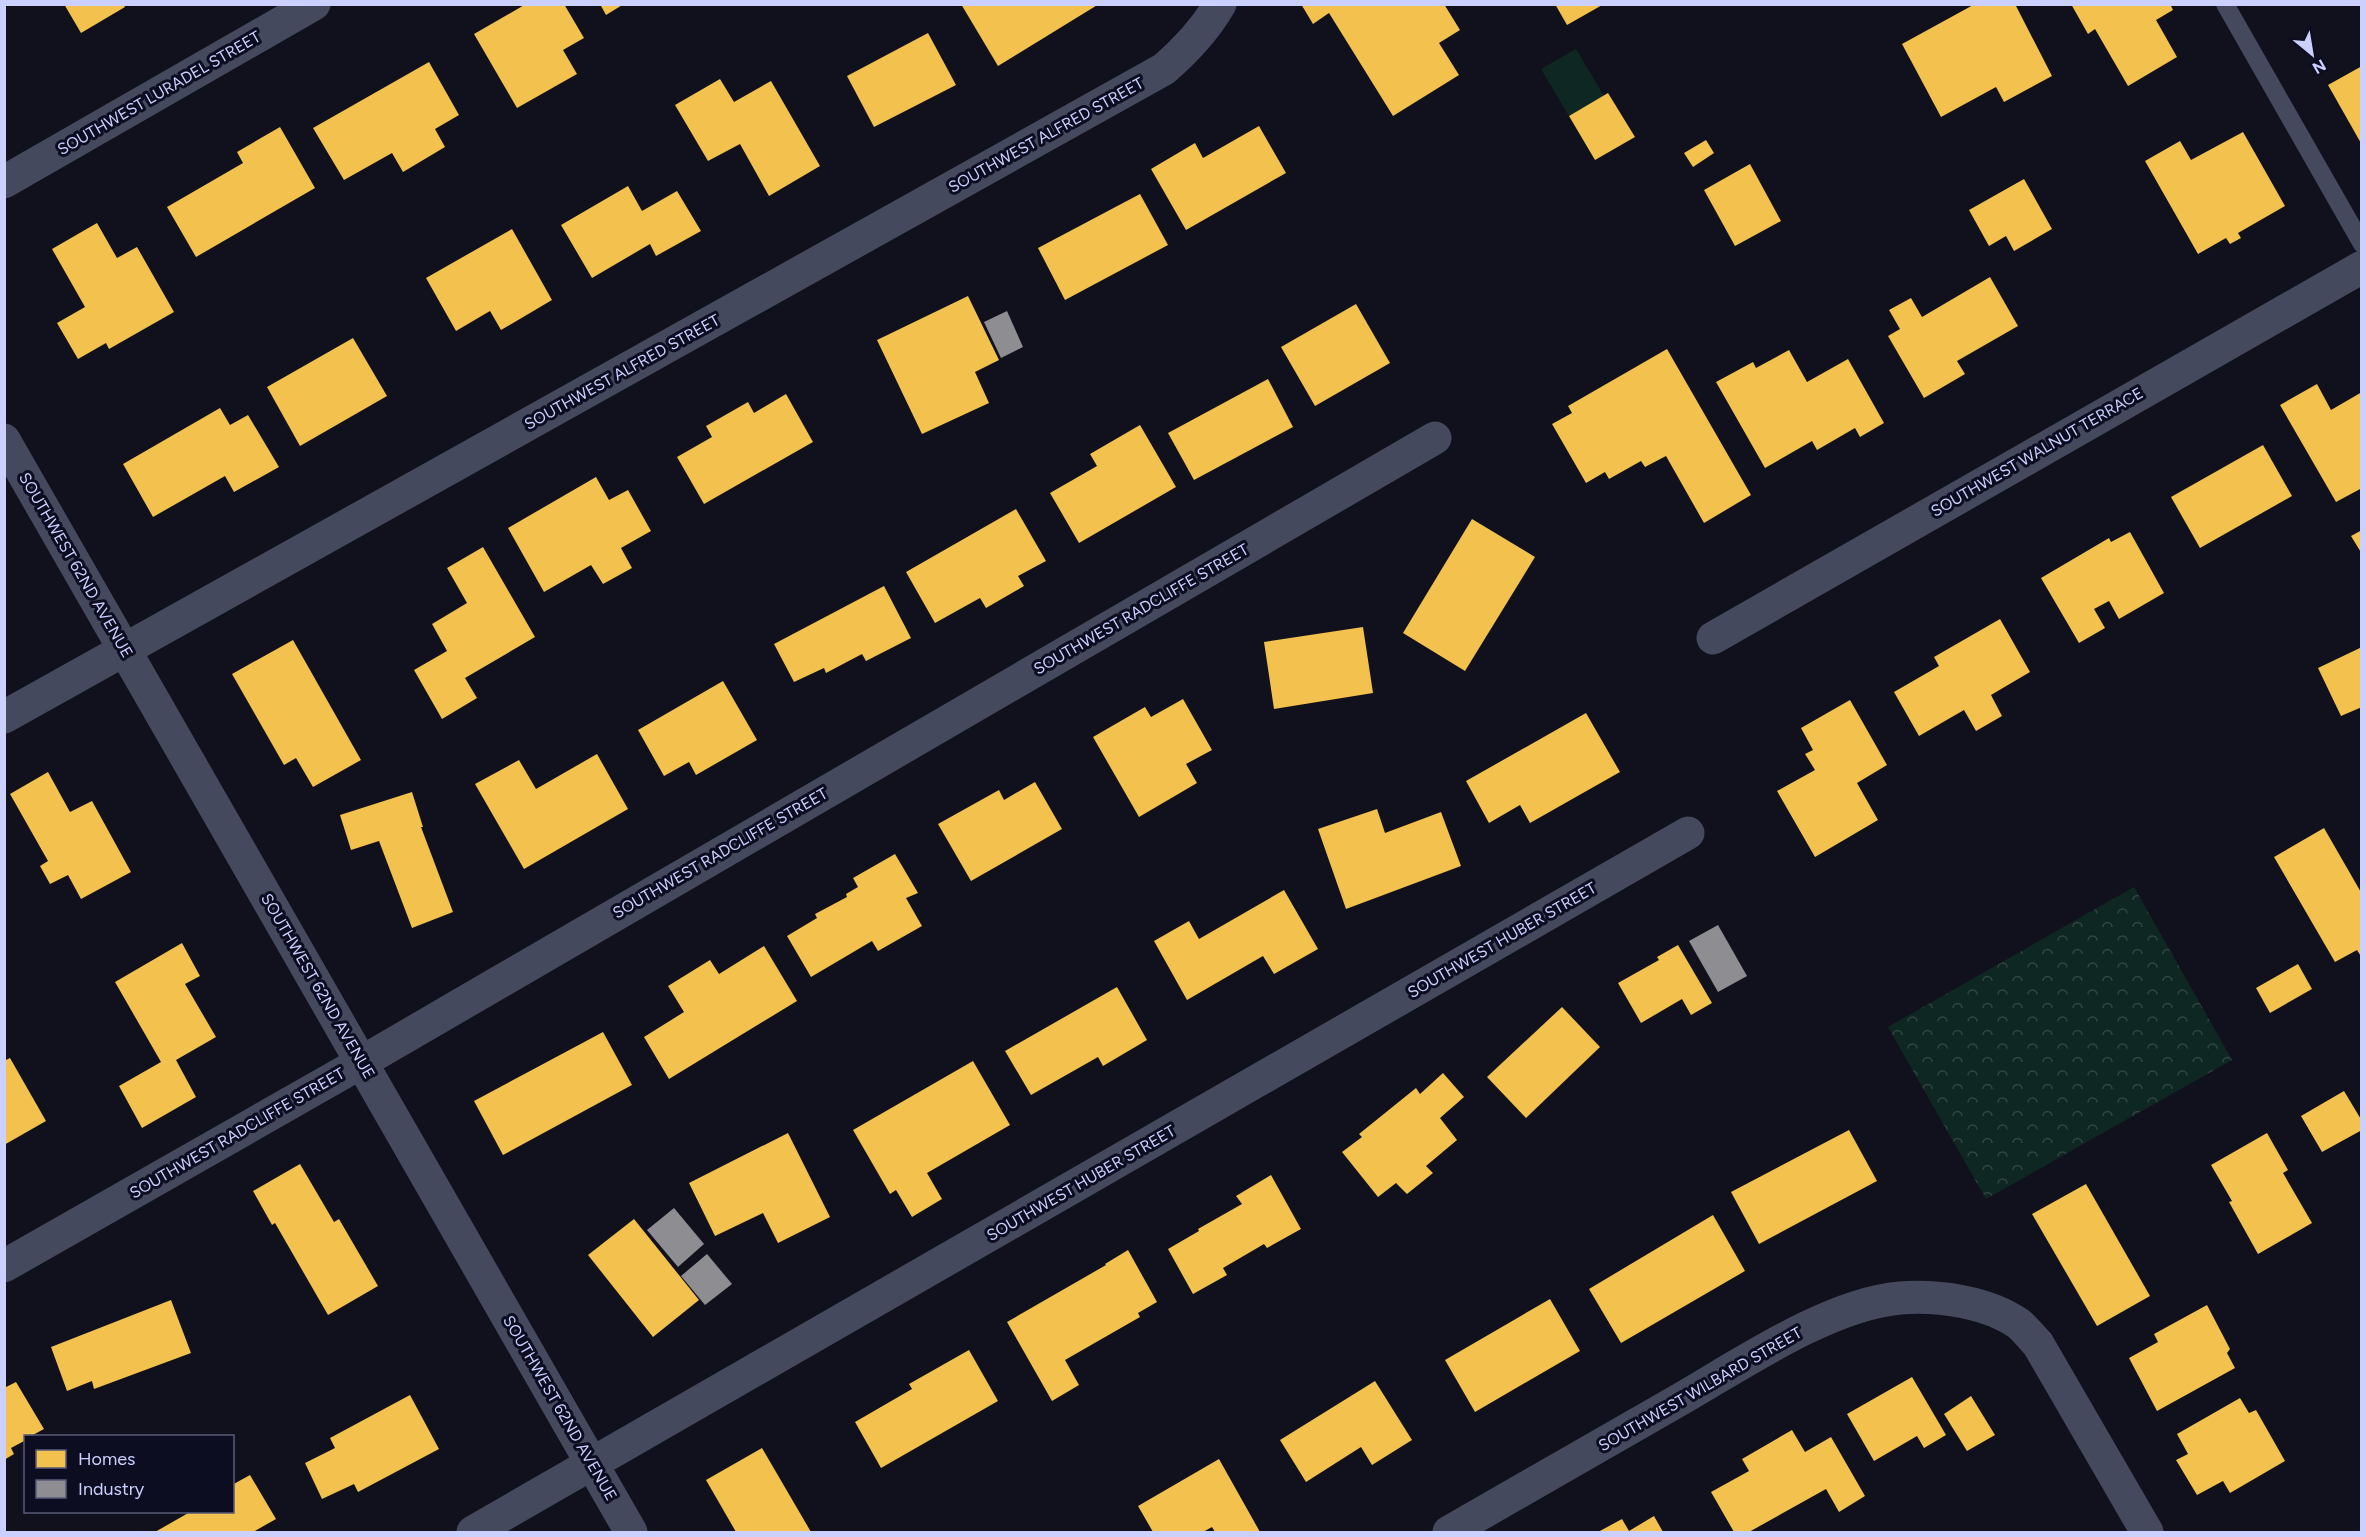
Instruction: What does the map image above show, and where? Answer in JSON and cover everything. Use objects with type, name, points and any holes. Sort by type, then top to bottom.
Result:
[{"type":"street","name":"SOUTHWEST LURADEL STREET","points":[[4,182],[314,4]]},
{"type":"street","name":"SOUTHWEST ALFRED STREET","points":[[4,717],[1164,69],[1189,47],[1220,4]]},
{"type":"street","name":"SOUTHWEST WALNUT TERRACE","points":[[1713,638],[2361,267]]},
{"type":"street","name":"SOUTHWEST RADCLIFFE STREET","points":[[4,1266],[362,1062],[1435,438]]},
{"type":"street","name":"SOUTHWEST 62ND AVENUE","points":[[4,440],[632,1533]]},
{"type":"street","name":"SOUTHWEST HUBER STREET","points":[[473,1533],[1688,833]]},
{"type":"street","name":"SOUTHWEST WILBARD STREET","points":[[1449,1533],[1765,1350],[1821,1321],[1867,1305],[1900,1298],[1966,1303],[1996,1312],[2019,1325],[2038,1344],[2147,1533]]},
{"type":"lane","points":[[2225,4],[2361,244]]},
{"type":"green space","points":[[1576,49],[1604,96],[1569,116],[1541,69]]},
{"type":"green space","points":[[2134,887],[2232,1060],[1986,1199],[1888,1027]]},
{"type":"building: Homes","points":[[64,4],[123,4],[125,7],[81,33]]},
{"type":"building: Homes","points":[[526,4],[564,4],[584,38],[563,50],[577,74],[517,108],[474,34]]},
{"type":"building: Homes","points":[[600,4],[624,4],[606,15]]},
{"type":"building: Homes","points":[[961,4],[1099,4],[998,66]]},
{"type":"building: Homes","points":[[1301,4],[1444,4],[1460,30],[1439,43],[1459,75],[1393,116],[1329,13],[1313,24]]},
{"type":"building: Homes","points":[[1555,4],[1604,4],[1567,25]]},
{"type":"building: Homes","points":[[1975,4],[2015,4],[2052,76],[2004,102],[1996,87],[1941,117],[1902,44]]},
{"type":"building: Homes","points":[[2071,4],[2170,4],[2173,10],[2156,20],[2177,57],[2128,86],[2095,29],[2088,34]]},
{"type":"building: Homes","points":[[928,33],[956,85],[874,127],[847,76]]},
{"type":"building: Homes","points":[[429,62],[459,115],[435,129],[445,147],[403,172],[392,153],[344,180],[313,128]]},
{"type":"building: Homes","points":[[2362,66],[2362,145],[2328,85]]},
{"type":"building: Homes","points":[[720,79],[734,102],[771,81],[820,166],[769,196],[740,144],[708,161],[675,105]]},
{"type":"building: Homes","points":[[1608,93],[1635,137],[1595,160],[1569,116]]},
{"type":"building: Homes","points":[[1259,126],[1286,173],[1186,230],[1151,169],[1195,143],[1203,158]]},
{"type":"building: Homes","points":[[280,127],[315,188],[196,257],[167,207],[243,163],[237,152]]},
{"type":"building: Homes","points":[[2243,132],[2285,206],[2238,233],[2241,238],[2230,244],[2226,238],[2198,254],[2145,161],[2180,141],[2191,160]]},
{"type":"building: Homes","points":[[1706,140],[1714,153],[1693,167],[1684,153]]},
{"type":"building: Homes","points":[[1750,164],[1781,221],[1735,246],[1704,190]]},
{"type":"building: Homes","points":[[2024,179],[2052,229],[2014,251],[2006,236],[1989,246],[1969,210]]},
{"type":"building: Homes","points":[[628,186],[642,211],[677,191],[701,231],[656,256],[650,244],[592,278],[561,225]]},
{"type":"building: Homes","points":[[1140,194],[1168,245],[1065,300],[1038,248]]},
{"type":"building: Homes","points":[[97,223],[117,258],[137,247],[174,312],[109,349],[106,343],[78,359],[57,323],[85,307],[52,249]]},
{"type":"building: Homes","points":[[512,229],[552,300],[501,330],[490,311],[456,331],[426,278]]},
{"type":"building: Homes","points":[[1990,277],[2018,326],[1957,361],[1965,374],[1924,398],[1888,336],[1900,329],[1889,310],[1911,298],[1922,317]]},
{"type":"building: Homes","points":[[968,296],[999,360],[975,372],[989,403],[922,434],[877,340]]},
{"type":"building: Homes","points":[[1356,304],[1390,363],[1315,406],[1281,347]]},
{"type":"building: Homes","points":[[353,338],[387,396],[300,446],[267,387]]},
{"type":"building: Homes","points":[[1667,349],[1751,495],[1704,523],[1666,456],[1645,467],[1641,461],[1609,479],[1605,472],[1586,483],[1552,424],[1572,413],[1568,406]]},
{"type":"building: Homes","points":[[1789,350],[1807,382],[1848,359],[1884,423],[1860,437],[1855,428],[1817,450],[1812,441],[1765,468],[1716,382],[1753,362],[1756,368]]},
{"type":"building: Homes","points":[[1268,379],[1293,427],[1194,480],[1168,433]]},
{"type":"building: Homes","points":[[2317,384],[2331,410],[2362,392],[2362,488],[2336,502],[2280,405]]},
{"type":"building: Homes","points":[[786,394],[813,442],[704,504],[677,457],[712,437],[706,426],[748,402],[754,413]]},
{"type":"building: Homes","points":[[220,408],[230,425],[248,415],[279,467],[234,492],[225,476],[153,517],[123,464]]},
{"type":"building: Homes","points":[[1140,425],[1176,487],[1079,543],[1050,493],[1097,466],[1090,454]]},
{"type":"building: Homes","points":[[2263,445],[2292,496],[2200,548],[2171,497]]},
{"type":"building: Homes","points":[[596,477],[609,500],[628,490],[651,531],[621,548],[632,568],[603,584],[591,565],[544,592],[508,528]]},
{"type":"building: Homes","points":[[1016,509],[1046,561],[1018,576],[1024,586],[986,608],[980,598],[935,623],[906,572]]},
{"type":"building: Homes","points":[[1472,519],[1535,557],[1465,671],[1403,633]]},
{"type":"building: Homes","points":[[2362,530],[2362,554],[2351,536]]},
{"type":"building: Homes","points":[[2130,532],[2164,593],[2119,619],[2109,601],[2094,609],[2105,628],[2079,643],[2041,578],[2109,538],[2111,542]]},
{"type":"building: Homes","points":[[483,547],[535,637],[465,678],[477,698],[442,719],[414,670],[447,651],[432,624],[467,603],[447,568]]},
{"type":"building: Homes","points":[[884,586],[911,638],[866,661],[862,654],[826,673],[824,668],[794,682],[774,644]]},
{"type":"building: Homes","points":[[2000,619],[2030,672],[1991,695],[2002,716],[1976,731],[1964,710],[1919,736],[1894,692],[1939,666],[1934,657]]},
{"type":"building: Homes","points":[[1363,627],[1373,693],[1274,709],[1264,642]]},
{"type":"building: Homes","points":[[293,640],[361,760],[313,787],[296,758],[284,765],[232,674]]},
{"type":"building: Homes","points":[[2362,647],[2362,707],[2341,716],[2318,668]]},
{"type":"building: Homes","points":[[723,681],[757,740],[696,775],[689,762],[664,776],[638,730]]},
{"type":"building: Homes","points":[[1183,699],[1212,750],[1186,764],[1197,783],[1139,817],[1093,737],[1145,707],[1151,717]]},
{"type":"building: Homes","points":[[1850,700],[1887,765],[1857,783],[1878,820],[1815,857],[1777,791],[1815,770],[1805,754],[1813,750],[1801,728]]},
{"type":"building: Homes","points":[[1586,713],[1620,772],[1530,823],[1520,805],[1489,823],[1466,781]]},
{"type":"building: Homes","points":[[597,754],[628,809],[524,869],[475,784],[519,760],[536,789]]},
{"type":"building: Homes","points":[[48,772],[70,812],[92,801],[131,872],[81,899],[68,875],[50,884],[40,866],[48,861],[10,794]]},
{"type":"building: Homes","points":[[1035,782],[1062,829],[971,881],[938,824],[999,790],[1004,800]]},
{"type":"building: Homes","points":[[412,792],[423,827],[421,827],[453,912],[412,928],[379,841],[351,850],[340,815]]},
{"type":"building: Homes","points":[[1377,809],[1385,833],[1441,812],[1461,866],[1346,909],[1318,829]]},
{"type":"building: Homes","points":[[2324,828],[2362,894],[2362,958],[2357,950],[2335,962],[2274,857]]},
{"type":"building: Homes","points":[[895,854],[918,893],[906,898],[922,926],[878,951],[872,941],[811,977],[787,936],[817,918],[815,914],[847,897],[846,894],[858,887],[853,878]]},
{"type":"building: Homes","points":[[1284,890],[1318,949],[1274,974],[1263,956],[1187,1000],[1154,941],[1189,921],[1199,939]]},
{"type":"building: Homes","points":[[182,943],[200,976],[185,984],[216,1037],[176,1060],[196,1097],[142,1128],[119,1086],[161,1062],[115,982]]},
{"type":"building: Homes","points":[[1678,945],[1712,1003],[1691,1015],[1682,999],[1641,1023],[1618,983],[1659,960],[1657,957]]},
{"type":"building: Homes","points":[[764,946],[797,1001],[669,1079],[644,1037],[684,1012],[668,986],[710,960],[719,974]]},
{"type":"building: Homes","points":[[2298,964],[2312,989],[2270,1013],[2256,988]]},
{"type":"building: Homes","points":[[1117,987],[1147,1040],[1103,1066],[1098,1057],[1031,1095],[1005,1051]]},
{"type":"building: Homes","points":[[1562,1007],[1600,1047],[1526,1118],[1487,1077]]},
{"type":"building: Homes","points":[[603,1032],[632,1085],[503,1155],[474,1101]]},
{"type":"building: Homes","points":[[10,1058],[46,1121],[4,1145],[4,1061]]},
{"type":"building: Homes","points":[[973,1061],[1010,1125],[927,1173],[942,1199],[912,1217],[896,1190],[890,1194],[853,1130]]},
{"type":"building: Homes","points":[[1443,1073],[1464,1097],[1440,1118],[1457,1140],[1426,1166],[1433,1173],[1407,1194],[1396,1183],[1378,1197],[1342,1152],[1362,1137],[1359,1134],[1416,1088],[1420,1094]]},
{"type":"building: Homes","points":[[2344,1091],[2362,1121],[2362,1130],[2322,1152],[2301,1116]]},
{"type":"building: Homes","points":[[1849,1130],[1877,1181],[1759,1244],[1731,1192]]},
{"type":"building: Homes","points":[[788,1133],[830,1217],[778,1243],[763,1213],[715,1236],[689,1183]]},
{"type":"building: Homes","points":[[2267,1133],[2288,1170],[2283,1173],[2312,1223],[2258,1254],[2211,1165]]},
{"type":"building: Homes","points":[[300,1164],[334,1222],[339,1219],[378,1286],[328,1315],[275,1223],[272,1225],[253,1191]]},
{"type":"building: Homes","points":[[1271,1175],[1301,1229],[1267,1248],[1264,1244],[1223,1268],[1227,1275],[1193,1294],[1168,1249],[1242,1204],[1236,1196]]},
{"type":"building: Homes","points":[[2086,1184],[2150,1296],[2097,1326],[2032,1214]]},
{"type":"building: Homes","points":[[1713,1215],[1745,1271],[1621,1343],[1589,1289]]},
{"type":"building: Homes","points":[[634,1219],[699,1300],[653,1337],[588,1255]]},
{"type":"building: Homes","points":[[1128,1250],[1157,1302],[1138,1313],[1140,1317],[1065,1360],[1079,1385],[1052,1401],[1007,1322]]},
{"type":"building: Homes","points":[[1550,1299],[1580,1351],[1475,1412],[1445,1360]]},
{"type":"building: Homes","points":[[171,1300],[191,1353],[94,1389],[92,1381],[67,1391],[51,1347]]},
{"type":"building: Homes","points":[[2207,1305],[2230,1349],[2227,1353],[2235,1368],[2157,1411],[2129,1358],[2158,1342],[2154,1334]]},
{"type":"building: Homes","points":[[969,1350],[998,1401],[881,1468],[855,1422],[912,1389],[909,1384]]},
{"type":"building: Homes","points":[[1912,1377],[1946,1435],[1924,1448],[1917,1436],[1874,1461],[1847,1414]]},
{"type":"building: Homes","points":[[1375,1381],[1412,1440],[1372,1465],[1361,1447],[1306,1482],[1280,1440]]},
{"type":"building: Homes","points":[[16,1382],[44,1429],[33,1435],[24,1435],[24,1441],[11,1448],[14,1454],[4,1460],[4,1388]]},
{"type":"building: Homes","points":[[410,1395],[439,1449],[358,1492],[354,1484],[322,1499],[305,1463],[335,1448],[330,1438]]},
{"type":"building: Homes","points":[[1971,1396],[1995,1435],[1967,1451],[1944,1414]]},
{"type":"building: Homes","points":[[2240,1398],[2249,1413],[2256,1410],[2285,1461],[2230,1493],[2223,1481],[2197,1495],[2176,1460],[2188,1454],[2177,1434]]},
{"type":"building: Homes","points":[[1792,1430],[1805,1452],[1831,1437],[1865,1496],[1839,1512],[1826,1489],[1749,1532],[1734,1532],[1711,1492],[1749,1471],[1742,1459]]},
{"type":"building: Homes","points":[[762,1448],[811,1532],[736,1532],[706,1480]]},
{"type":"building: Homes","points":[[1219,1459],[1260,1532],[1215,1532],[1212,1527],[1203,1532],[1153,1532],[1138,1506]]},
{"type":"building: Homes","points":[[250,1475],[276,1519],[253,1532],[155,1532],[188,1513],[234,1513],[234,1484]]},
{"type":"building: Homes","points":[[1654,1516],[1663,1532],[1598,1532],[1622,1519],[1629,1531]]},
{"type":"building: Industry","points":[[1007,311],[1023,347],[1001,358],[984,322]]},
{"type":"building: Industry","points":[[1718,925],[1747,976],[1718,992],[1689,941]]},
{"type":"building: Industry","points":[[674,1208],[704,1244],[678,1267],[647,1230]]},
{"type":"building: Industry","points":[[707,1254],[732,1284],[705,1305],[681,1276]]}]
